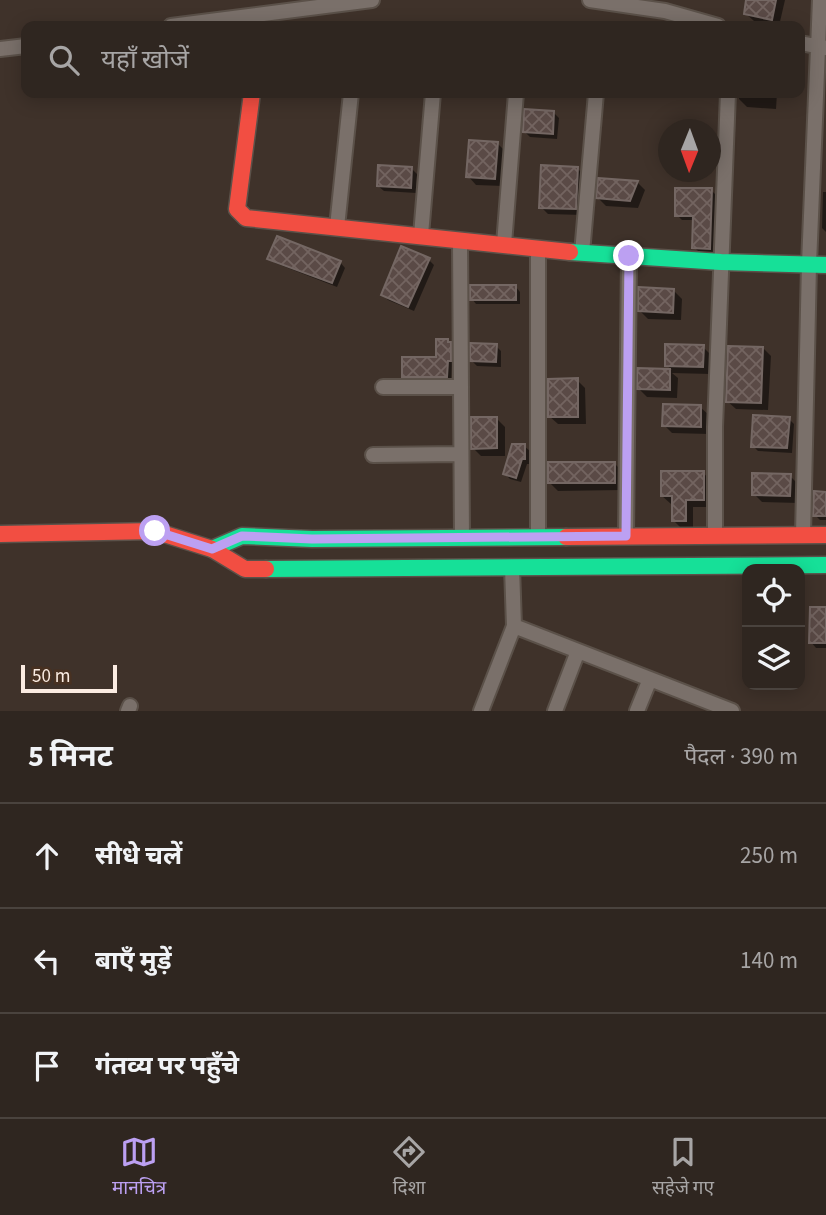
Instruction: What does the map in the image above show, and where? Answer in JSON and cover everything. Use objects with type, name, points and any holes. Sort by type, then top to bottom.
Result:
[{"type":"street","points":[[247,21],[372,0]]},
{"type":"street","points":[[590,0],[666,11],[701,21]]},
{"type":"street","points":[[803,535],[809,264],[822,47],[820,0]]},
{"type":"street","points":[[0,50],[21,47]]},
{"type":"street","points":[[251,98],[237,209],[246,218],[582,253],[721,262],[826,265]]},
{"type":"street","points":[[337,227],[350,98]]},
{"type":"street","points":[[421,235],[433,98]]},
{"type":"street","points":[[504,244],[516,98]]},
{"type":"street","points":[[582,253],[596,98]]},
{"type":"street","points":[[715,535],[715,427],[728,98]]},
{"type":"street","points":[[460,241],[461,538]]},
{"type":"street","points":[[538,249],[538,537]]},
{"type":"street","points":[[626,536],[629,256]]},
{"type":"street","points":[[383,387],[461,387]]},
{"type":"street","points":[[373,455],[459,454]]},
{"type":"street","points":[[0,534],[155,531],[212,549],[245,569],[826,565]]},
{"type":"street","points":[[212,549],[242,536],[312,539],[826,535]]},
{"type":"street","points":[[481,711],[514,626],[512,567]]},
{"type":"street","points":[[514,626],[650,679],[711,707],[732,711]]},
{"type":"street","points":[[555,711],[578,651]]},
{"type":"street","points":[[637,711],[650,679]]},
{"type":"building","points":[[746,0],[776,0],[772,20],[744,14]]},
{"type":"building","points":[[524,109],[554,111],[553,134],[523,132]]},
{"type":"building","points":[[469,140],[498,142],[495,179],[466,177]]},
{"type":"building","points":[[378,165],[412,167],[411,188],[377,186]]},
{"type":"building","points":[[541,165],[578,167],[576,209],[539,208]]},
{"type":"building","points":[[598,178],[638,181],[630,201],[596,198]]},
{"type":"building","points":[[675,188],[712,188],[710,249],[692,248],[693,216],[675,216]]},
{"type":"building","points":[[277,236],[341,261],[332,283],[267,259]]},
{"type":"building","points":[[401,246],[430,258],[408,307],[381,295]]},
{"type":"building","points":[[470,285],[516,285],[516,300],[470,300]]},
{"type":"building","points":[[638,287],[674,289],[673,313],[638,311]]},
{"type":"building","points":[[436,339],[448,339],[448,342],[451,342],[451,361],[448,361],[447,377],[402,377],[402,357],[436,357]]},
{"type":"building","points":[[470,343],[497,344],[496,362],[470,361]]},
{"type":"building","points":[[665,344],[704,345],[703,367],[665,366]]},
{"type":"building","points":[[728,346],[763,347],[761,403],[726,402]]},
{"type":"building","points":[[637,368],[670,369],[670,390],[637,389]]},
{"type":"building","points":[[578,378],[578,417],[548,417],[548,379]]},
{"type":"building","points":[[663,404],[701,405],[701,427],[662,426]]},
{"type":"building","points":[[753,415],[790,417],[787,448],[751,447]]},
{"type":"building","points":[[471,417],[497,417],[497,448],[471,449]]},
{"type":"building","points":[[512,444],[525,444],[525,459],[522,459],[516,478],[503,474]]},
{"type":"building","points":[[548,462],[615,462],[615,483],[548,483]]},
{"type":"building","points":[[661,471],[704,471],[704,500],[686,500],[686,521],[672,521],[672,496],[661,496]]},
{"type":"building","points":[[752,473],[791,474],[790,496],[752,495]]},
{"type":"building","points":[[814,491],[826,492],[826,516],[813,516]]},
{"type":"building","points":[[810,607],[826,607],[826,643],[809,643]]},
{"type":"traffic: fast","points":[[570,252],[721,262],[826,265]]},
{"type":"traffic: fast","points":[[212,549],[242,536],[312,539],[566,537]]},
{"type":"traffic: fast","points":[[266,569],[826,565]]},
{"type":"traffic: jam","points":[[251,98],[237,209],[246,218],[570,252]]},
{"type":"traffic: jam","points":[[0,534],[155,531],[212,549],[245,569],[266,569]]},
{"type":"traffic: jam","points":[[566,537],[826,535]]},
{"type":"route","points":[[155,531],[212,549],[242,536],[312,539],[626,536],[629,256]]}]
